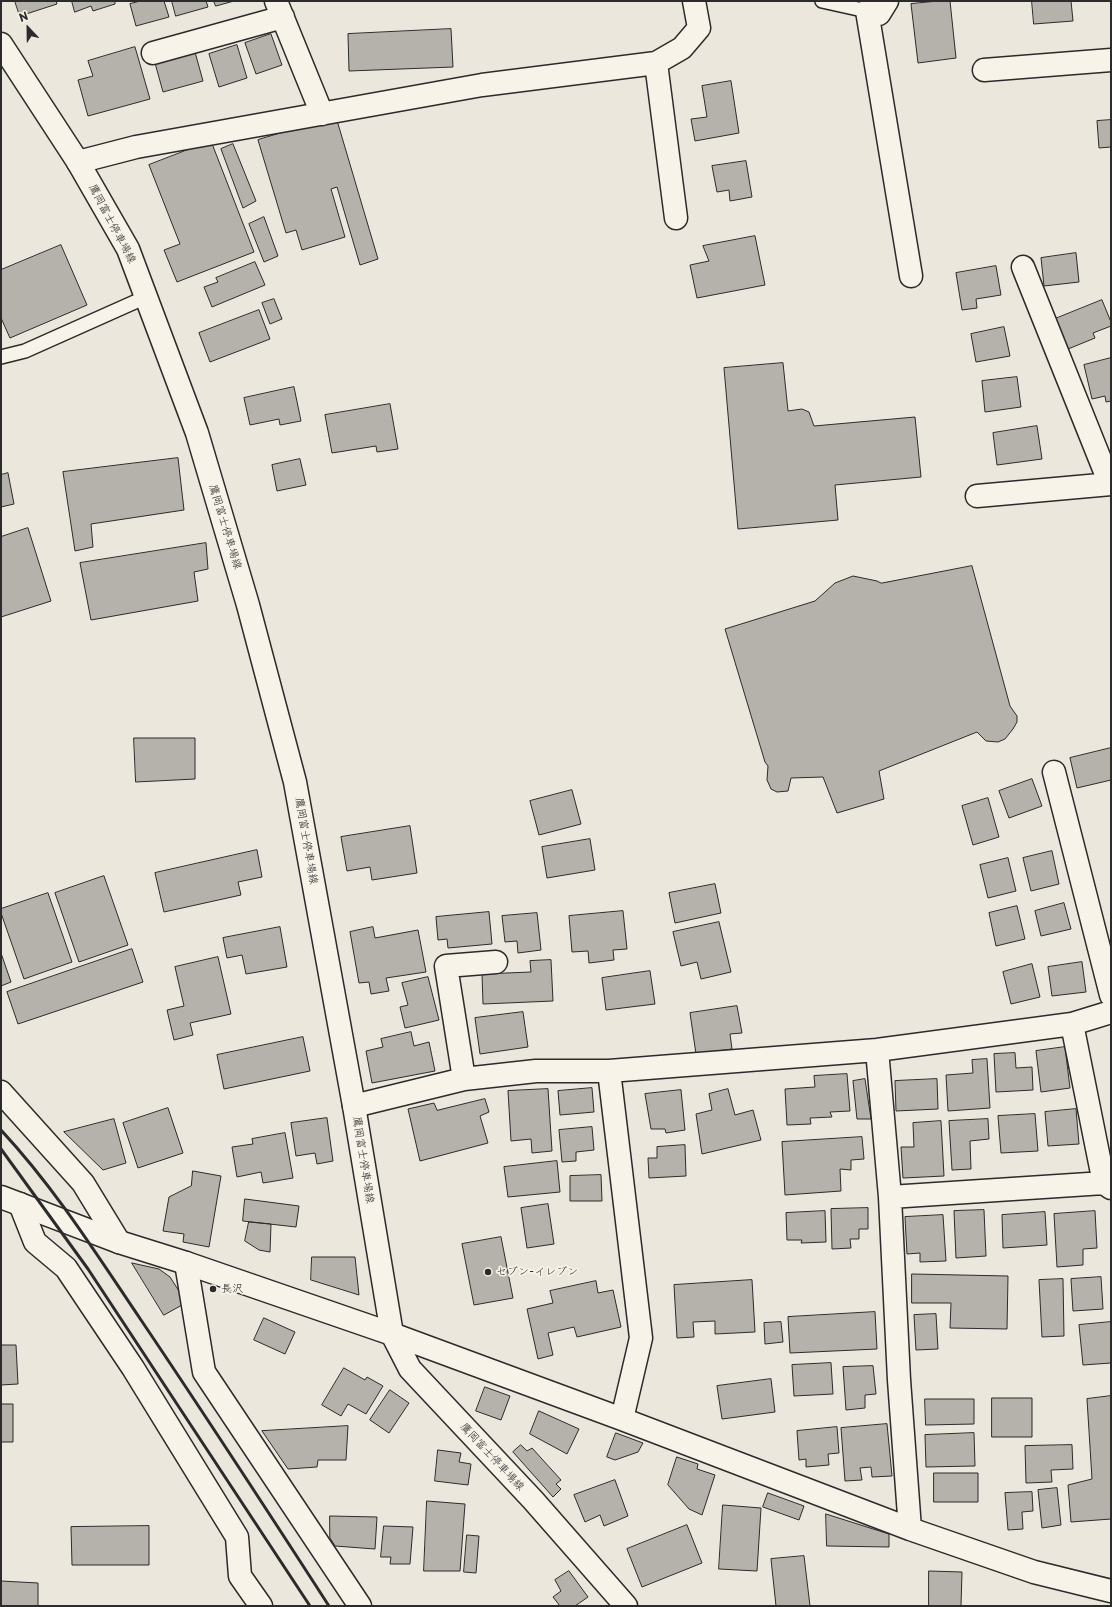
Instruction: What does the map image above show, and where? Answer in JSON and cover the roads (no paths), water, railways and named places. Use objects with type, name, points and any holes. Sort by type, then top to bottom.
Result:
[{"type":"street","points":[[78,162],[136,147],[482,85],[656,63],[682,48],[699,28],[694,1]]},
{"type":"street","points":[[887,1],[879,14],[867,11],[911,276]]},
{"type":"street","points":[[153,53],[280,9],[322,114]]},
{"type":"street","name":"鷹岡富士停車場線","points":[[1,44],[78,162],[128,250],[197,433],[248,605],[295,782],[354,1106],[392,1334],[410,1369],[532,1500],[626,1606]]},
{"type":"street","points":[[984,70],[1111,60]]},
{"type":"street","points":[[656,63],[676,218]]},
{"type":"street","points":[[977,496],[1110,484],[1022,267]]},
{"type":"street","points":[[1054,772],[1111,995]]},
{"type":"street","points":[[464,1079],[446,966],[496,962]]},
{"type":"street","points":[[354,1106],[464,1079],[536,1072],[609,1071],[877,1050],[1072,1024],[1111,1012]]},
{"type":"street","points":[[890,1197],[1108,1185],[1072,1024]]},
{"type":"street","points":[[877,1050],[890,1197],[899,1380],[910,1529]]},
{"type":"street","points":[[609,1071],[641,1338],[622,1419]]},
{"type":"street","points":[[1,1092],[83,1183],[119,1242]]},
{"type":"street","points":[[10,1201],[119,1242],[186,1263],[392,1334],[622,1419],[910,1529],[1034,1572],[1111,1591]]},
{"type":"street","points":[[10,1201],[35,1242],[66,1268],[134,1368],[237,1537],[240,1576],[261,1606]]},
{"type":"street","points":[[186,1263],[204,1372],[360,1606]]},
{"type":"lane","points":[[822,1],[867,11]]},
{"type":"lane","points":[[1,357],[25,351],[146,297]]},
{"type":"railway","points":[[1,1130],[21,1152],[57,1198],[92,1247],[329,1606]]},
{"type":"railway","points":[[1,1149],[88,1269],[310,1606]]},
{"type":"place","name":"セブン-イレブン","points":[[488,1272]]},
{"type":"place","name":"長沢","points":[[213,1289]]}]
